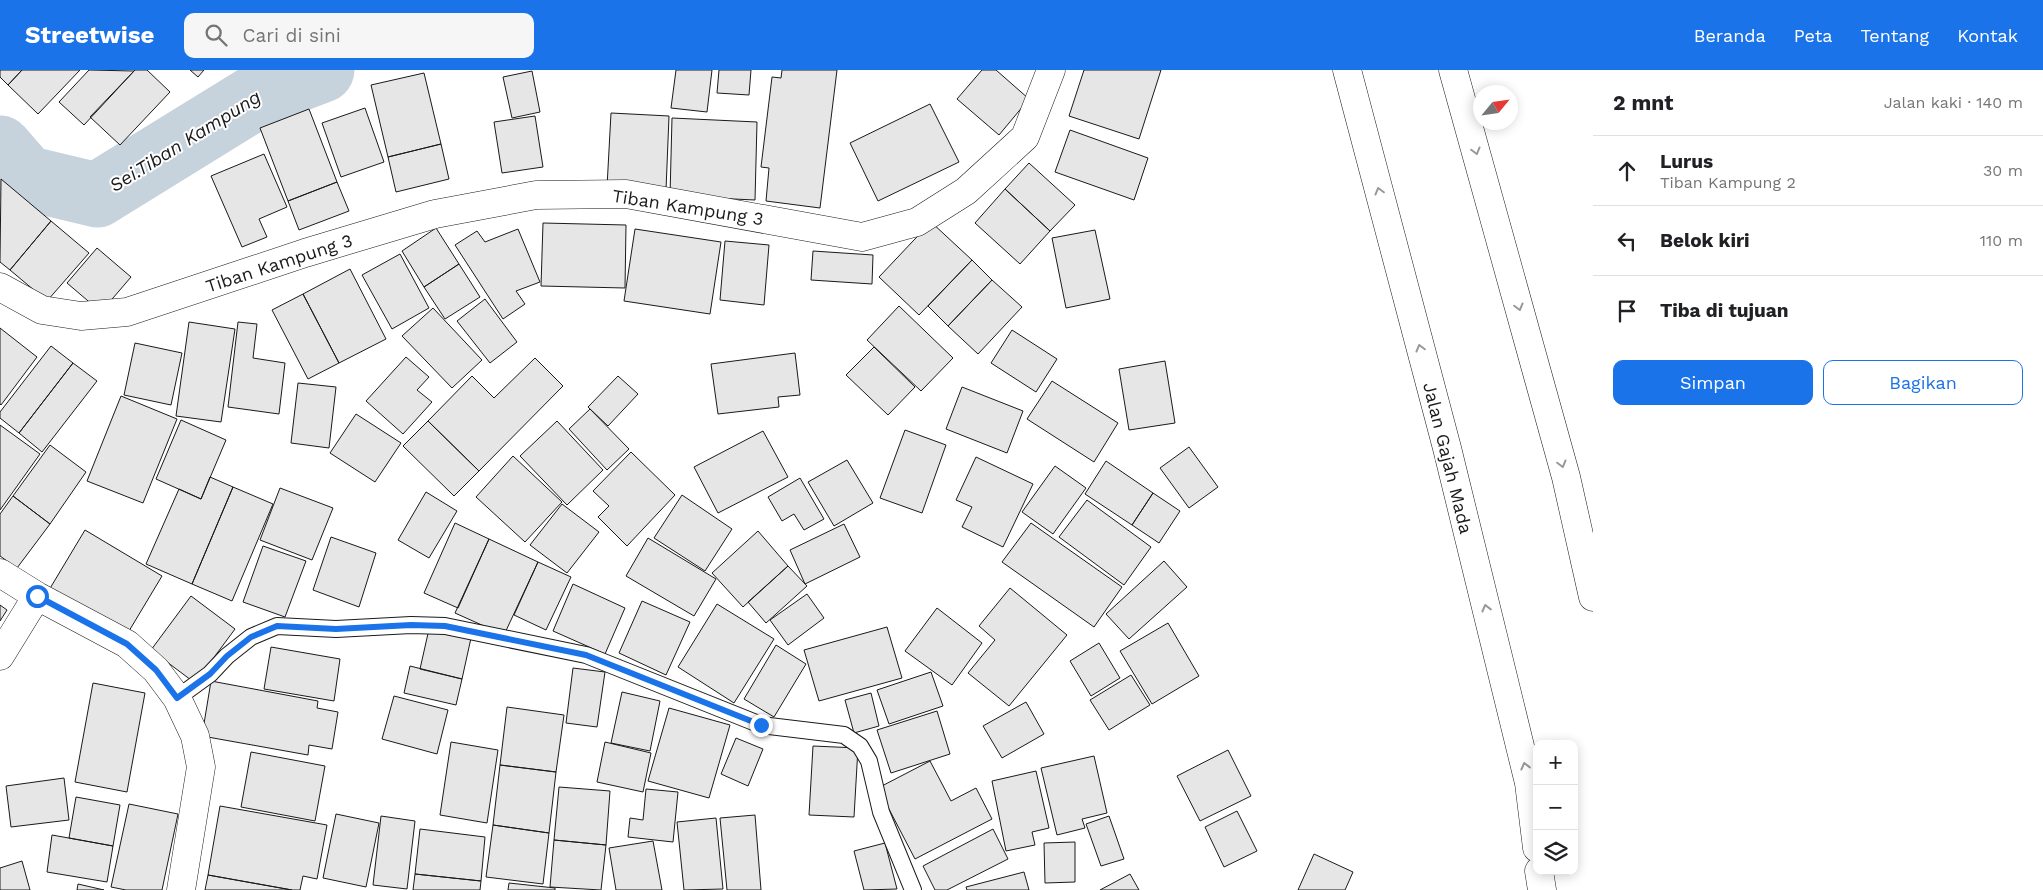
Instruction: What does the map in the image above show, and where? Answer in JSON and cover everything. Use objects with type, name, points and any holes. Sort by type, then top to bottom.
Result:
[{"type":"main road","name":"Tiban Kampung 3","points":[[0,287],[42,310],[81,316],[127,312],[305,252],[435,214],[536,195],[626,194],[862,237],[917,222],[966,191],[1025,137],[1051,70]]},
{"type":"main road","name":"Jalan Gajah Mada","points":[[1347,70],[1444,439],[1529,783],[1535,830]]},
{"type":"main road","points":[[1453,70],[1566,477],[1593,597]]},
{"type":"main road","points":[[0,572],[37,596],[127,644],[156,670],[177,698],[195,736],[201,767],[181,890]]},
{"type":"main road","points":[[0,656],[37,596]]},
{"type":"main road","points":[[1540,875],[1542,890]]},
{"type":"lane","points":[[177,698],[210,674],[227,656],[251,637],[277,626],[336,629],[411,625],[445,626],[586,655],[761,725],[844,735],[860,746],[870,761],[881,812],[913,890]]},
{"type":"building","points":[[0,70],[22,70],[8,85],[0,77]]},
{"type":"building","points":[[22,70],[80,70],[38,114],[8,85]]},
{"type":"building","points":[[89,70],[134,71],[84,125],[59,102]]},
{"type":"building","points":[[135,70],[147,70],[170,92],[120,145],[90,117]]},
{"type":"building","points":[[190,70],[204,70],[198,77]]},
{"type":"building","points":[[676,70],[712,70],[707,112],[671,108]]},
{"type":"building","points":[[719,70],[751,70],[749,95],[717,93]]},
{"type":"building","points":[[782,70],[837,70],[820,208],[766,201],[769,168],[761,167],[772,77],[781,78]]},
{"type":"building","points":[[982,70],[996,70],[1029,99],[999,135],[957,99]]},
{"type":"building","points":[[1084,70],[1161,70],[1139,139],[1069,116]]},
{"type":"building","points":[[532,71],[540,112],[512,118],[503,77]]},
{"type":"building","points":[[424,73],[441,144],[388,157],[371,85]]},
{"type":"building","points":[[930,104],[959,162],[878,201],[850,143]]},
{"type":"building","points":[[365,108],[384,162],[341,177],[322,123]]},
{"type":"building","points":[[309,109],[337,182],[288,201],[260,128]]},
{"type":"building","points":[[611,113],[669,116],[666,190],[607,187]]},
{"type":"building","points":[[535,116],[543,167],[502,173],[494,122]]},
{"type":"building","points":[[672,118],[757,122],[755,200],[670,196]]},
{"type":"building","points":[[1070,130],[1148,158],[1134,200],[1055,172]]},
{"type":"building","points":[[441,144],[449,179],[396,192],[388,157]]},
{"type":"building","points":[[264,154],[287,207],[259,219],[267,237],[242,247],[211,176]]},
{"type":"building","points":[[1029,163],[1075,205],[1050,231],[1005,189]]},
{"type":"building","points":[[1,179],[51,221],[10,270],[0,262]]},
{"type":"building","points":[[337,182],[349,211],[299,230],[288,201]]},
{"type":"building","points":[[1005,189],[1050,231],[1020,264],[975,223]]},
{"type":"building","points":[[51,221],[89,253],[47,301],[10,270]]},
{"type":"building","points":[[931,222],[972,260],[919,315],[879,277]]},
{"type":"building","points":[[543,223],[626,225],[625,288],[541,286]]},
{"type":"building","points":[[436,228],[459,264],[424,287],[402,251]]},
{"type":"building","points":[[518,229],[540,282],[516,291],[525,304],[503,319],[455,245],[477,231],[485,242]]},
{"type":"building","points":[[635,229],[721,242],[710,314],[624,301]]},
{"type":"building","points":[[1095,230],[1110,299],[1066,308],[1052,238]]},
{"type":"building","points":[[725,241],[769,245],[764,305],[720,300]]},
{"type":"building","points":[[97,248],[131,277],[101,312],[67,283]]},
{"type":"building","points":[[813,251],[873,255],[872,284],[811,280]]},
{"type":"building","points":[[400,254],[429,308],[392,329],[362,275]]},
{"type":"building","points":[[972,260],[992,280],[948,326],[928,306]]},
{"type":"building","points":[[459,264],[480,297],[445,319],[424,287]]},
{"type":"building","points":[[350,269],[386,339],[339,363],[303,294]]},
{"type":"building","points":[[992,280],[1022,307],[978,354],[948,326]]},
{"type":"building","points":[[303,294],[339,363],[308,379],[272,310]]},
{"type":"building","points":[[485,299],[517,342],[490,363],[457,321]]},
{"type":"building","points":[[899,306],[953,358],[921,391],[867,340]]},
{"type":"building","points":[[433,308],[482,360],[452,388],[402,336]]},
{"type":"building","points":[[189,322],[235,329],[221,422],[176,416]]},
{"type":"building","points":[[238,322],[257,324],[253,358],[285,363],[279,414],[228,407]]},
{"type":"building","points":[[0,328],[37,357],[1,405],[0,404]]},
{"type":"building","points":[[1012,330],[1057,359],[1036,392],[991,363]]},
{"type":"building","points":[[135,343],[182,353],[171,405],[124,395]]},
{"type":"building","points":[[51,346],[73,363],[19,433],[0,418],[0,412]]},
{"type":"building","points":[[874,347],[915,387],[888,415],[846,375]]},
{"type":"building","points":[[795,353],[800,395],[778,397],[779,407],[718,414],[711,364]]},
{"type":"building","points":[[406,357],[429,377],[417,390],[432,402],[403,434],[366,401]]},
{"type":"building","points":[[535,358],[563,386],[479,471],[428,421],[472,376],[494,398]]},
{"type":"building","points":[[1165,361],[1175,423],[1129,430],[1119,369]]},
{"type":"building","points":[[73,363],[97,381],[42,452],[19,433]]},
{"type":"building","points":[[618,376],[638,394],[608,426],[588,407]]},
{"type":"building","points":[[1052,381],[1118,423],[1094,462],[1027,419]]},
{"type":"building","points":[[298,383],[336,387],[329,448],[291,443]]},
{"type":"building","points":[[962,387],[1023,411],[1007,453],[946,429]]},
{"type":"building","points":[[121,396],[177,419],[143,503],[87,481]]},
{"type":"building","points":[[590,409],[629,449],[607,470],[569,429]]},
{"type":"building","points":[[356,414],[401,443],[375,482],[330,453]]},
{"type":"building","points":[[181,420],[226,440],[201,499],[156,479]]},
{"type":"building","points":[[428,421],[479,471],[454,496],[403,446]]},
{"type":"building","points":[[557,421],[603,470],[567,505],[520,456]]},
{"type":"building","points":[[0,425],[40,454],[0,510]]},
{"type":"building","points":[[905,430],[946,445],[922,513],[880,498]]},
{"type":"building","points":[[763,431],[788,477],[718,513],[694,467]]},
{"type":"building","points":[[50,445],[86,472],[50,524],[13,496]]},
{"type":"building","points":[[1189,447],[1218,487],[1189,508],[1160,468]]},
{"type":"building","points":[[631,452],[675,495],[627,546],[598,517],[609,506],[593,491]]},
{"type":"building","points":[[513,456],[562,502],[525,542],[476,497]]},
{"type":"building","points":[[976,457],[1033,484],[1003,547],[962,527],[972,507],[956,500]]},
{"type":"building","points":[[847,460],[873,503],[834,526],[808,482]]},
{"type":"building","points":[[1106,461],[1153,493],[1132,525],[1085,494]]},
{"type":"building","points":[[1055,466],[1086,488],[1053,534],[1022,512]]},
{"type":"building","points":[[210,477],[233,487],[192,584],[146,564],[179,489],[201,499]]},
{"type":"building","points":[[800,478],[824,519],[804,530],[794,514],[782,521],[768,497]]},
{"type":"building","points":[[233,487],[273,504],[232,601],[192,584]]},
{"type":"building","points":[[280,488],[333,508],[312,560],[260,540]]},
{"type":"building","points":[[426,492],[457,511],[429,558],[398,540]]},
{"type":"building","points":[[1153,493],[1180,511],[1159,543],[1132,525]]},
{"type":"building","points":[[682,495],[732,529],[705,571],[654,538]]},
{"type":"building","points":[[13,496],[50,524],[17,568],[0,556],[0,514]]},
{"type":"building","points":[[1087,500],[1151,547],[1124,585],[1059,537]]},
{"type":"building","points":[[562,504],[599,532],[567,573],[530,545]]},
{"type":"building","points":[[455,523],[489,539],[458,608],[424,593]]},
{"type":"building","points":[[1031,523],[1122,587],[1094,627],[1002,562]]},
{"type":"building","points":[[844,524],[860,557],[805,584],[790,550]]},
{"type":"building","points":[[85,530],[162,576],[126,636],[49,590]]},
{"type":"building","points":[[758,531],[788,566],[743,607],[712,573]]},
{"type":"building","points":[[331,537],[376,553],[359,607],[313,590]]},
{"type":"building","points":[[648,538],[716,579],[694,616],[626,576]]},
{"type":"building","points":[[489,539],[538,562],[504,635],[455,613]]},
{"type":"building","points":[[263,546],[306,561],[285,617],[243,602]]},
{"type":"building","points":[[1164,561],[1187,587],[1129,639],[1106,614]]},
{"type":"building","points":[[538,562],[571,577],[546,630],[514,615]]},
{"type":"building","points":[[788,566],[807,586],[766,623],[748,602]]},
{"type":"building","points":[[573,584],[625,608],[605,654],[553,631]]},
{"type":"building","points":[[1010,588],[1067,635],[1009,706],[968,673],[995,640],[979,626]]},
{"type":"building","points":[[807,594],[824,618],[788,645],[770,620]]},
{"type":"building","points":[[191,596],[235,629],[195,683],[151,650]]},
{"type":"building","points":[[642,601],[690,622],[666,675],[619,653]]},
{"type":"building","points":[[717,604],[774,639],[734,703],[678,667]]},
{"type":"building","points":[[0,605],[7,610],[0,621]]},
{"type":"building","points":[[937,608],[982,643],[952,685],[905,651]]},
{"type":"building","points":[[1168,623],[1199,676],[1152,704],[1120,651]]},
{"type":"building","points":[[887,627],[902,678],[819,701],[804,650]]},
{"type":"building","points":[[429,629],[471,638],[462,679],[420,669]]},
{"type":"building","points":[[1099,643],[1120,678],[1091,696],[1070,661]]},
{"type":"building","points":[[776,645],[806,664],[774,717],[744,699]]},
{"type":"building","points":[[271,647],[340,659],[334,701],[264,689]]},
{"type":"building","points":[[410,666],[462,679],[456,705],[404,693]]},
{"type":"building","points":[[573,668],[605,672],[597,727],[566,723]]},
{"type":"building","points":[[931,672],[943,706],[889,724],[877,690]]},
{"type":"building","points":[[1131,675],[1150,705],[1109,730],[1090,700]]},
{"type":"building","points":[[211,681],[318,701],[317,708],[338,712],[332,749],[309,745],[308,755],[202,736]]},
{"type":"building","points":[[93,683],[145,693],[127,792],[75,782]]},
{"type":"building","points":[[622,692],[660,701],[650,751],[611,743]]},
{"type":"building","points":[[871,693],[879,726],[854,733],[845,700]]},
{"type":"building","points":[[394,696],[448,710],[437,754],[382,739]]},
{"type":"building","points":[[1026,702],[1044,734],[1002,758],[983,726]]},
{"type":"building","points":[[507,707],[564,715],[556,772],[500,765]]},
{"type":"building","points":[[669,708],[730,725],[709,798],[648,781]]},
{"type":"building","points":[[937,711],[950,754],[891,773],[877,730]]},
{"type":"building","points":[[736,738],[763,749],[748,786],[721,774]]},
{"type":"building","points":[[451,742],[498,750],[487,823],[440,815]]},
{"type":"building","points":[[605,742],[651,753],[643,792],[597,782]]},
{"type":"building","points":[[813,746],[858,748],[854,817],[809,815]]},
{"type":"building","points":[[1228,750],[1251,796],[1200,821],[1177,776]]},
{"type":"building","points":[[251,752],[325,766],[315,821],[241,807]]},
{"type":"building","points":[[1094,756],[1107,813],[1082,819],[1085,828],[1057,835],[1041,768]]},
{"type":"building","points":[[930,761],[951,801],[976,788],[992,819],[915,859],[878,788]]},
{"type":"building","points":[[500,765],[556,772],[549,833],[493,825]]},
{"type":"building","points":[[1036,771],[1049,828],[1032,832],[1035,845],[1006,851],[992,781]]},
{"type":"building","points":[[64,778],[69,820],[11,827],[6,786]]},
{"type":"building","points":[[559,787],[610,791],[606,845],[554,840]]},
{"type":"building","points":[[646,789],[678,792],[673,842],[628,837],[630,818],[643,820]]},
{"type":"building","points":[[76,797],[120,805],[113,846],[69,838]]},
{"type":"building","points":[[129,804],[178,814],[162,890],[126,890],[111,887]]},
{"type":"building","points":[[220,806],[327,825],[317,879],[303,876],[300,890],[292,890],[208,875]]},
{"type":"building","points":[[1237,811],[1257,851],[1224,867],[1205,827]]},
{"type":"building","points":[[336,814],[379,823],[366,887],[323,878]]},
{"type":"building","points":[[755,815],[761,890],[727,890],[720,818]]},
{"type":"building","points":[[381,816],[415,821],[407,889],[373,885]]},
{"type":"building","points":[[1109,816],[1124,859],[1101,866],[1086,824]]},
{"type":"building","points":[[716,818],[723,889],[684,890],[677,822]]},
{"type":"building","points":[[493,825],[549,833],[543,884],[486,877]]},
{"type":"building","points":[[420,829],[485,837],[481,881],[415,874]]},
{"type":"building","points":[[993,829],[1008,859],[947,890],[935,890],[923,866]]},
{"type":"building","points":[[52,835],[113,846],[107,882],[47,872]]},
{"type":"building","points":[[554,840],[606,845],[601,890],[550,887]]},
{"type":"building","points":[[653,841],[662,890],[616,890],[609,848]]},
{"type":"building","points":[[1075,842],[1075,882],[1045,883],[1044,843]]},
{"type":"building","points":[[885,843],[897,889],[864,890],[854,851]]},
{"type":"building","points":[[1314,854],[1353,872],[1345,890],[1298,890]]},
{"type":"building","points":[[22,861],[30,890],[0,890],[0,868]]},
{"type":"building","points":[[1024,872],[1029,890],[967,890],[966,887]]},
{"type":"building","points":[[415,874],[481,881],[480,890],[413,890]]},
{"type":"building","points":[[1130,874],[1139,890],[1100,890]]},
{"type":"building","points":[[208,875],[292,890],[205,890]]},
{"type":"building","points":[[509,883],[555,888],[555,890],[508,890]]},
{"type":"building","points":[[78,884],[104,890],[77,890]]},
{"type":"waterway","name":"Sei.Tiban Kampung","points":[[0,148],[26,178],[97,195],[264,92],[322,70]]},
{"type":"route","points":[[37,596],[127,644],[156,670],[177,698],[210,674],[227,656],[251,637],[277,626],[336,629],[411,625],[445,626],[586,655],[761,725]]}]
